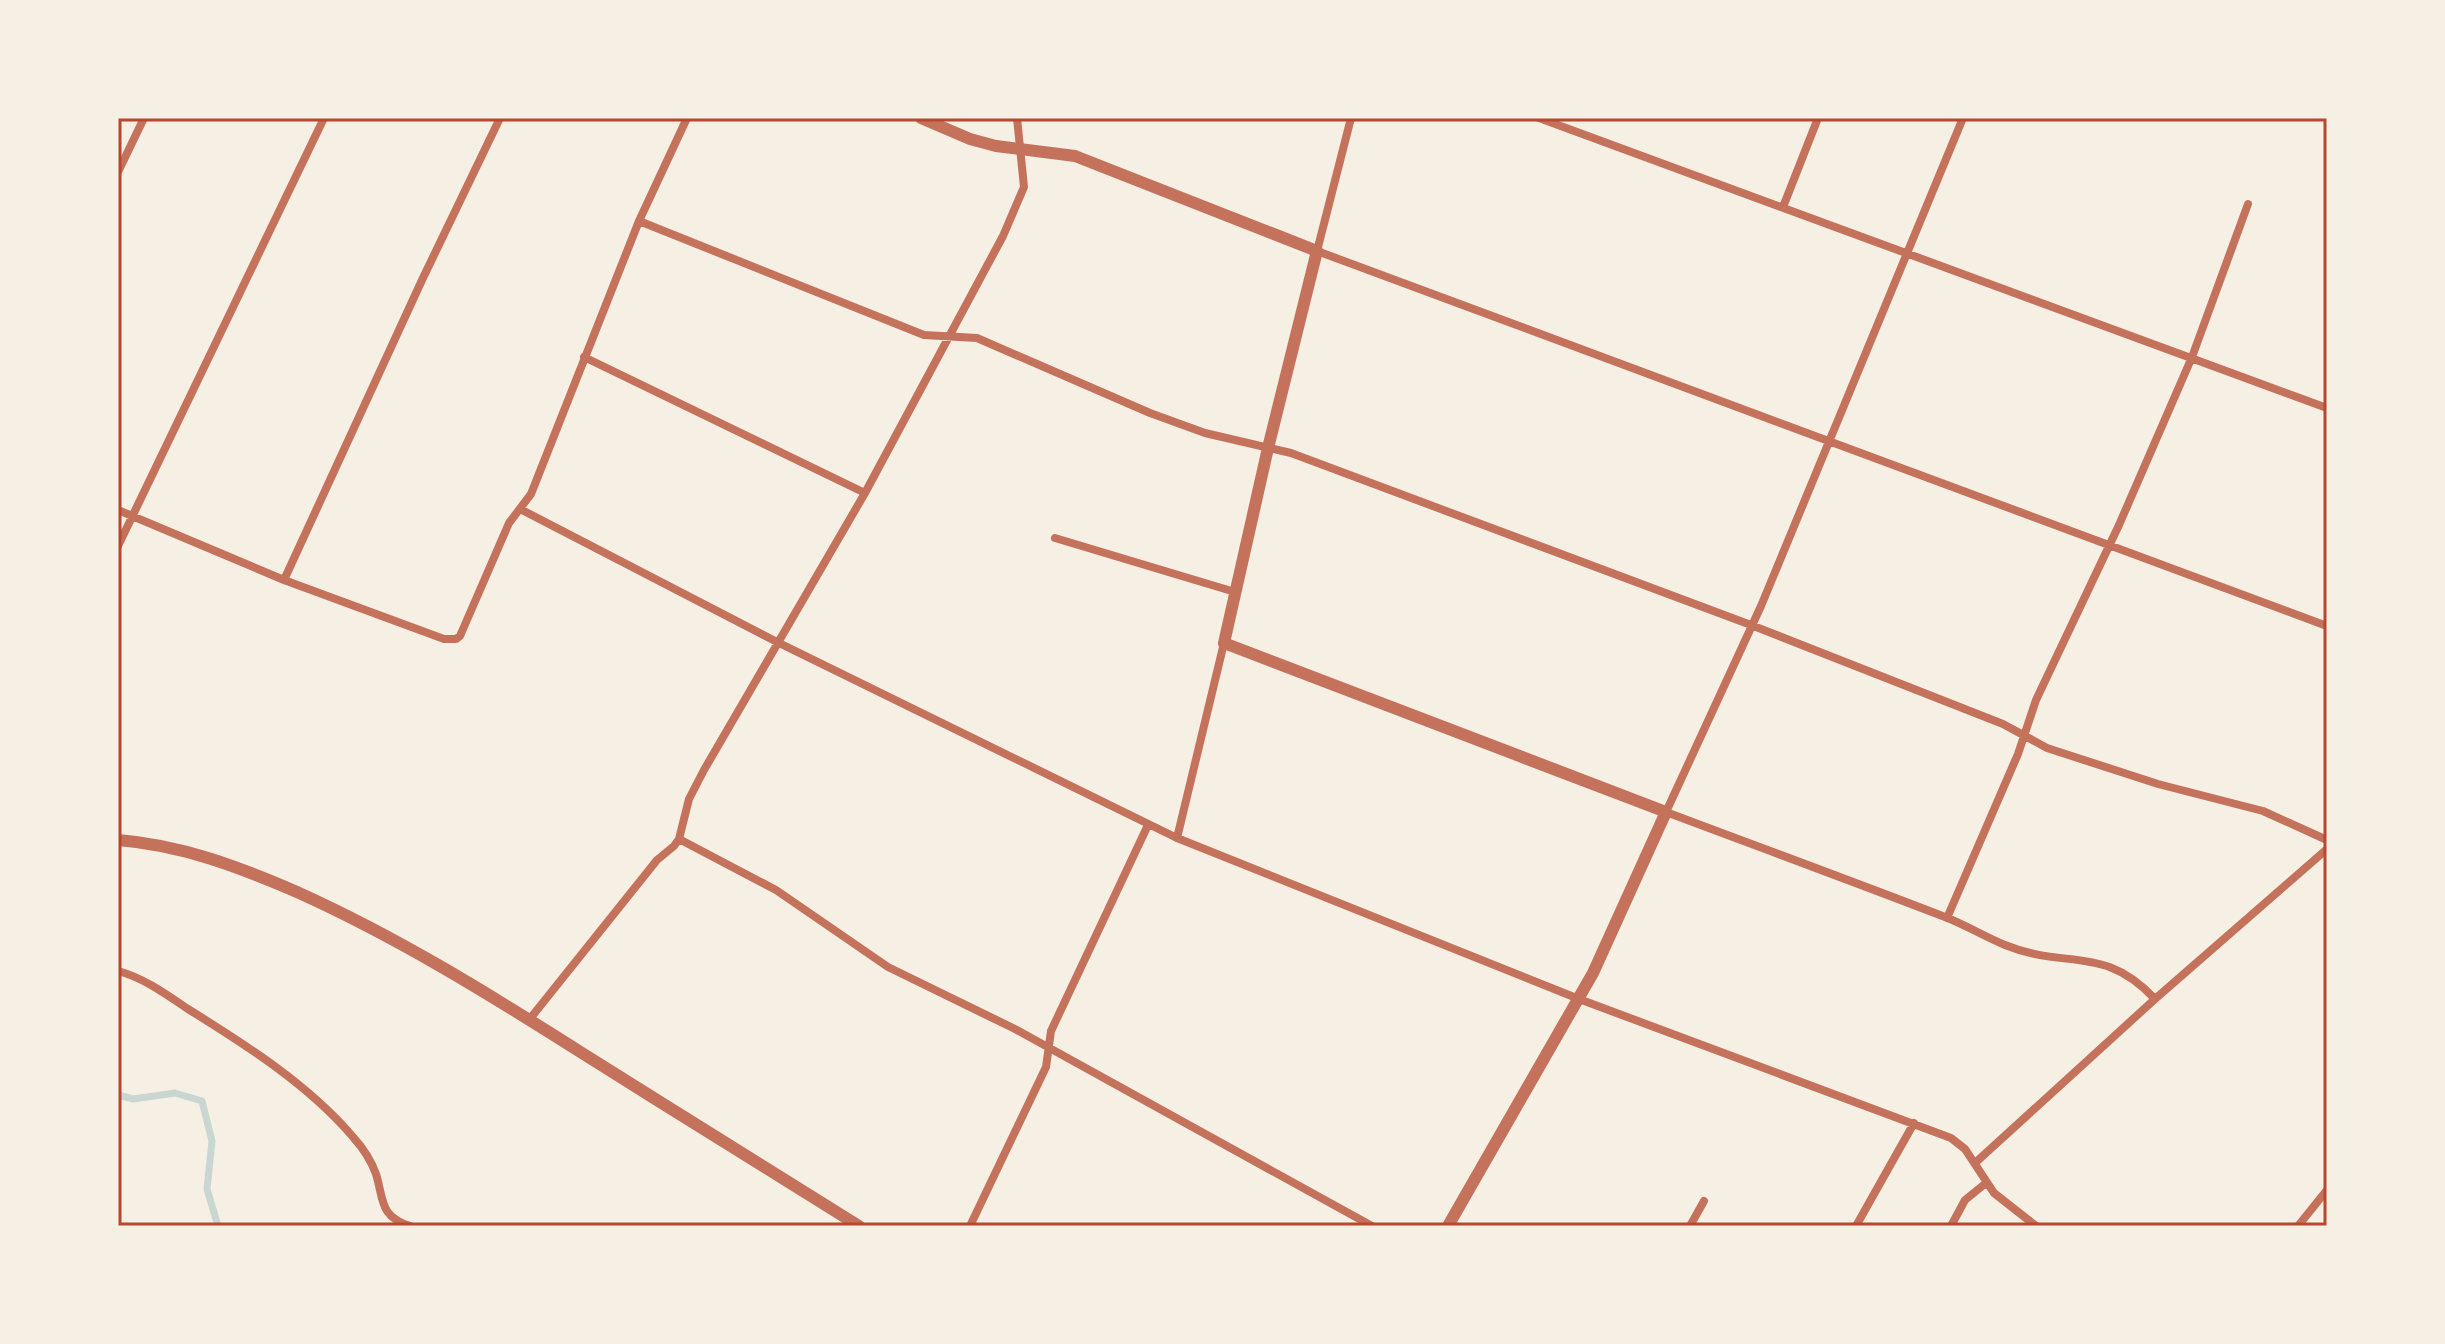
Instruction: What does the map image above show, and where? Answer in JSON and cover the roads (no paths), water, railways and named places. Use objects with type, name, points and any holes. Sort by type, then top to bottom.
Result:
[{"type":"street","points":[[118,172],[144,118]]},
{"type":"street","points":[[118,546],[324,118]]},
{"type":"street","points":[[284,580],[500,118]]},
{"type":"street","points":[[118,510],[284,580],[444,639],[456,639],[464,631],[509,523],[531,494],[639,221],[687,118]]},
{"type":"street","points":[[921,118],[970,139],[1019,150],[1075,156],[1317,251],[2327,626]]},
{"type":"street","points":[[529,1020],[657,860],[679,839],[689,799],[865,493],[1003,236],[1022,192],[1024,179],[1017,118]]},
{"type":"street","points":[[1177,838],[1268,448],[1351,118]]},
{"type":"street","points":[[1539,118],[2327,408]]},
{"type":"street","points":[[1783,207],[1818,118]]},
{"type":"street","points":[[1448,1226],[1579,999],[1666,812],[1751,625],[1963,118]]},
{"type":"street","points":[[1947,918],[2036,700],[2192,357],[2248,204]]},
{"type":"street","points":[[639,221],[924,335],[977,338],[1150,413],[1205,433],[1306,458],[1751,625],[2003,724],[2047,748],[2112,770],[2263,811],[2327,840]]},
{"type":"street","points":[[584,357],[865,493]]},
{"type":"street","points":[[520,509],[777,642],[1177,838],[1579,999],[1914,1123],[1959,1143],[1994,1193],[2036,1226]]},
{"type":"street","points":[[1055,538],[1235,592]]},
{"type":"street","points":[[1224,643],[1947,918],[2004,945],[2047,957],[2082,959],[2118,970],[2134,979],[2155,999]]},
{"type":"street","points":[[970,1226],[1046,1067],[1051,1031],[1148,825]]},
{"type":"street","points":[[679,839],[776,890],[888,967],[1015,1029],[1372,1226]]},
{"type":"street","points":[[118,840],[194,853],[272,881],[379,931],[529,1020],[859,1226]]},
{"type":"street","points":[[1975,1163],[2155,999],[2327,849]]},
{"type":"street","points":[[118,971],[150,984],[224,1031],[298,1085],[343,1125],[368,1158],[375,1172],[381,1200],[390,1217],[410,1226]]},
{"type":"street","points":[[1856,1226],[1914,1123]]},
{"type":"street","points":[[1951,1226],[1965,1200],[1986,1183]]},
{"type":"street","points":[[2298,1226],[2327,1190]]},
{"type":"street","points":[[1690,1226],[1704,1201]]},
{"type":"street","points":[[383,1226],[390,1217]]},
{"type":"waterway","points":[[118,1095],[133,1099],[175,1093],[202,1101],[212,1141],[207,1189],[218,1226]]}]
